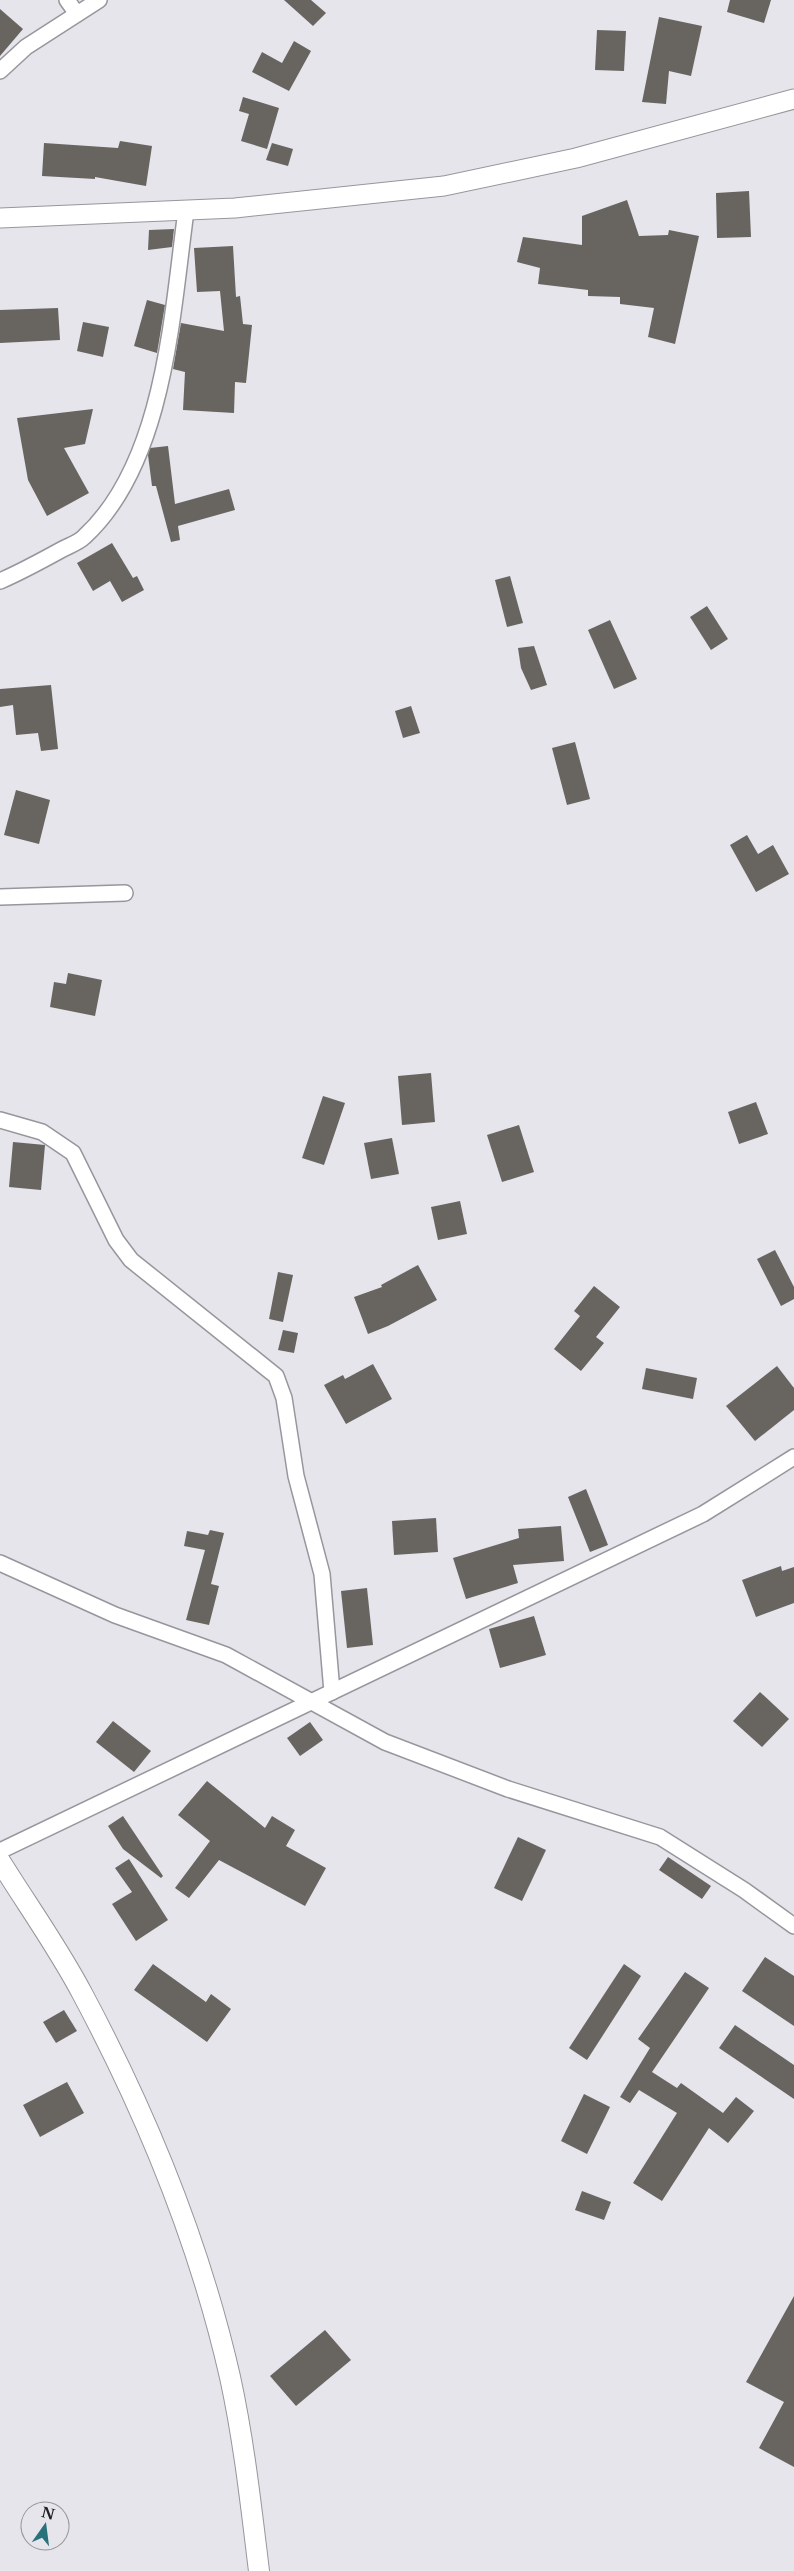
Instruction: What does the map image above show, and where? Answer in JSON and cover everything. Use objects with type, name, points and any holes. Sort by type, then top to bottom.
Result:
[{"type":"main road","points":[[0,1862],[83,1994],[142,2116],[202,2271],[230,2378],[247,2476],[259,2571]]},
{"type":"street","points":[[67,0],[77,14]]},
{"type":"street","points":[[0,71],[26,47],[99,0]]},
{"type":"street","points":[[0,218],[235,208],[444,186],[576,158],[794,99]]},
{"type":"street","points":[[0,581],[21,572],[83,538],[114,502],[154,413],[170,333],[186,211]]},
{"type":"street","points":[[0,898],[125,893]]},
{"type":"street","points":[[0,1120],[42,1132],[73,1153],[116,1240],[131,1260],[276,1376],[284,1398],[296,1476],[322,1574],[332,1692]]},
{"type":"street","points":[[0,1851],[704,1514],[794,1457]]},
{"type":"street","points":[[0,1563],[116,1615],[226,1655],[354,1727],[411,1752],[508,1790],[660,1837],[744,1890],[794,1926]]},
{"type":"building","points":[[284,0],[311,0],[326,13],[313,26]]},
{"type":"building","points":[[730,0],[771,0],[764,23],[727,12]]},
{"type":"building","points":[[0,9],[23,29],[0,56]]},
{"type":"building","points":[[659,17],[702,26],[691,76],[669,71],[666,104],[642,102]]},
{"type":"building","points":[[597,30],[626,31],[624,71],[595,70]]},
{"type":"building","points":[[294,41],[311,51],[289,91],[252,72],[262,52],[282,63]]},
{"type":"building","points":[[243,97],[279,108],[267,149],[241,141],[249,114],[239,111]]},
{"type":"building","points":[[120,141],[152,146],[146,186],[95,177],[95,179],[42,176],[44,143],[118,148]]},
{"type":"building","points":[[272,143],[293,149],[288,166],[266,160]]},
{"type":"building","points":[[749,191],[751,237],[717,238],[716,193]]},
{"type":"building","points":[[627,200],[639,236],[668,235],[669,230],[699,236],[675,344],[648,337],[654,308],[620,304],[620,297],[588,296],[588,290],[538,284],[540,268],[517,262],[523,237],[582,245],[582,216]]},
{"type":"building","points":[[174,229],[172,247],[148,250],[149,230]]},
{"type":"building","points":[[233,246],[236,297],[240,296],[243,324],[252,325],[246,383],[235,382],[234,413],[183,410],[185,372],[173,369],[181,323],[224,331],[220,291],[197,292],[194,248]]},
{"type":"building","points":[[147,300],[165,305],[157,353],[134,346]]},
{"type":"building","points":[[58,308],[60,340],[0,343],[0,310]]},
{"type":"building","points":[[83,322],[109,327],[103,357],[77,351]]},
{"type":"building","points":[[93,409],[85,444],[64,448],[89,493],[47,516],[28,480],[17,418]]},
{"type":"building","points":[[168,446],[175,504],[229,489],[235,510],[178,526],[180,540],[171,542],[156,486],[152,486],[148,455],[150,448]]},
{"type":"building","points":[[112,543],[133,578],[137,576],[144,590],[122,602],[110,581],[93,591],[77,563]]},
{"type":"building","points":[[510,576],[523,623],[507,627],[495,580]]},
{"type":"building","points":[[707,606],[728,639],[711,650],[690,617]]},
{"type":"building","points":[[610,620],[637,679],[614,689],[588,630]]},
{"type":"building","points":[[534,646],[547,685],[531,690],[521,668],[518,648]]},
{"type":"building","points":[[51,685],[58,749],[41,751],[38,733],[16,735],[13,705],[0,707],[0,689]]},
{"type":"building","points":[[411,706],[420,733],[403,738],[395,711]]},
{"type":"building","points":[[575,742],[590,799],[567,805],[552,748]]},
{"type":"building","points":[[16,790],[50,800],[39,844],[4,835]]},
{"type":"building","points":[[747,835],[758,854],[773,845],[789,874],[756,892],[730,845]]},
{"type":"building","points":[[68,973],[102,980],[95,1016],[50,1007],[54,982],[66,984]]},
{"type":"building","points":[[431,1073],[435,1122],[402,1125],[398,1076]]},
{"type":"building","points":[[323,1096],[345,1103],[324,1165],[302,1158]]},
{"type":"building","points":[[756,1102],[768,1134],[739,1144],[728,1112]]},
{"type":"building","points":[[519,1125],[534,1172],[502,1182],[487,1135]]},
{"type":"building","points":[[392,1138],[399,1174],[371,1179],[364,1143]]},
{"type":"building","points":[[13,1142],[45,1145],[41,1190],[9,1187]]},
{"type":"building","points":[[460,1201],[467,1234],[438,1240],[431,1207]]},
{"type":"building","points":[[775,1250],[794,1287],[794,1299],[781,1306],[757,1259]]},
{"type":"building","points":[[418,1265],[437,1300],[388,1326],[368,1334],[354,1297],[382,1287],[381,1285]]},
{"type":"building","points":[[278,1272],[293,1275],[283,1322],[269,1319]]},
{"type":"building","points":[[594,1286],[620,1307],[596,1337],[604,1343],[581,1371],[554,1349],[580,1316],[574,1311]]},
{"type":"building","points":[[283,1330],[298,1333],[294,1353],[278,1350]]},
{"type":"building","points":[[373,1364],[392,1399],[346,1424],[324,1385],[343,1375],[345,1379]]},
{"type":"building","points":[[777,1366],[794,1388],[794,1410],[755,1441],[726,1406]]},
{"type":"building","points":[[646,1368],[697,1378],[693,1399],[642,1389]]},
{"type":"building","points":[[586,1489],[608,1545],[590,1552],[568,1497]]},
{"type":"building","points":[[436,1518],[438,1552],[394,1555],[392,1521]]},
{"type":"building","points":[[561,1526],[564,1561],[513,1565],[518,1583],[466,1599],[453,1558],[519,1538],[518,1529]]},
{"type":"building","points":[[210,1530],[224,1533],[211,1584],[219,1586],[209,1625],[186,1620],[205,1550],[184,1546],[187,1531],[208,1535]]},
{"type":"building","points":[[781,1566],[782,1571],[794,1567],[794,1603],[756,1617],[742,1580]]},
{"type":"building","points":[[367,1588],[373,1645],[347,1648],[341,1591]]},
{"type":"building","points":[[534,1616],[546,1655],[500,1668],[489,1629]]},
{"type":"building","points":[[760,1692],[789,1719],[762,1747],[733,1721]]},
{"type":"building","points":[[113,1721],[151,1751],[134,1772],[96,1742]]},
{"type":"building","points":[[310,1722],[323,1740],[300,1756],[287,1738]]},
{"type":"building","points":[[207,1781],[265,1828],[272,1816],[295,1830],[286,1846],[326,1868],[305,1906],[219,1860],[189,1898],[175,1888],[210,1841],[178,1815]]},
{"type":"building","points":[[123,1816],[163,1876],[161,1878],[123,1849],[108,1826]]},
{"type":"building","points":[[518,1837],[546,1850],[522,1901],[494,1888]]},
{"type":"building","points":[[668,1857],[711,1886],[702,1899],[659,1870]]},
{"type":"building","points":[[129,1859],[168,1920],[136,1941],[112,1904],[132,1892],[115,1868]]},
{"type":"building","points":[[765,1957],[794,1976],[794,2026],[742,1991]]},
{"type":"building","points":[[153,1964],[206,2002],[211,1994],[231,2009],[207,2042],[134,1990]]},
{"type":"building","points":[[624,1964],[641,1976],[587,2060],[569,2048]]},
{"type":"building","points":[[685,1972],[709,1988],[652,2072],[677,2088],[681,2083],[723,2113],[736,2097],[754,2111],[728,2143],[709,2128],[662,2201],[633,2183],[677,2113],[639,2090],[630,2103],[620,2097],[650,2048],[638,2039]]},
{"type":"building","points":[[64,2010],[77,2031],[56,2043],[43,2022]]},
{"type":"building","points":[[735,2025],[794,2065],[794,2099],[719,2048]]},
{"type":"building","points":[[67,2082],[84,2113],[40,2137],[23,2105]]},
{"type":"building","points":[[584,2094],[610,2107],[587,2154],[561,2141]]},
{"type":"building","points":[[582,2191],[611,2202],[604,2220],[575,2210]]},
{"type":"building","points":[[794,2296],[794,2467],[759,2448],[784,2402],[746,2382]]},
{"type":"building","points":[[325,2330],[351,2360],[296,2406],[270,2376]]}]
